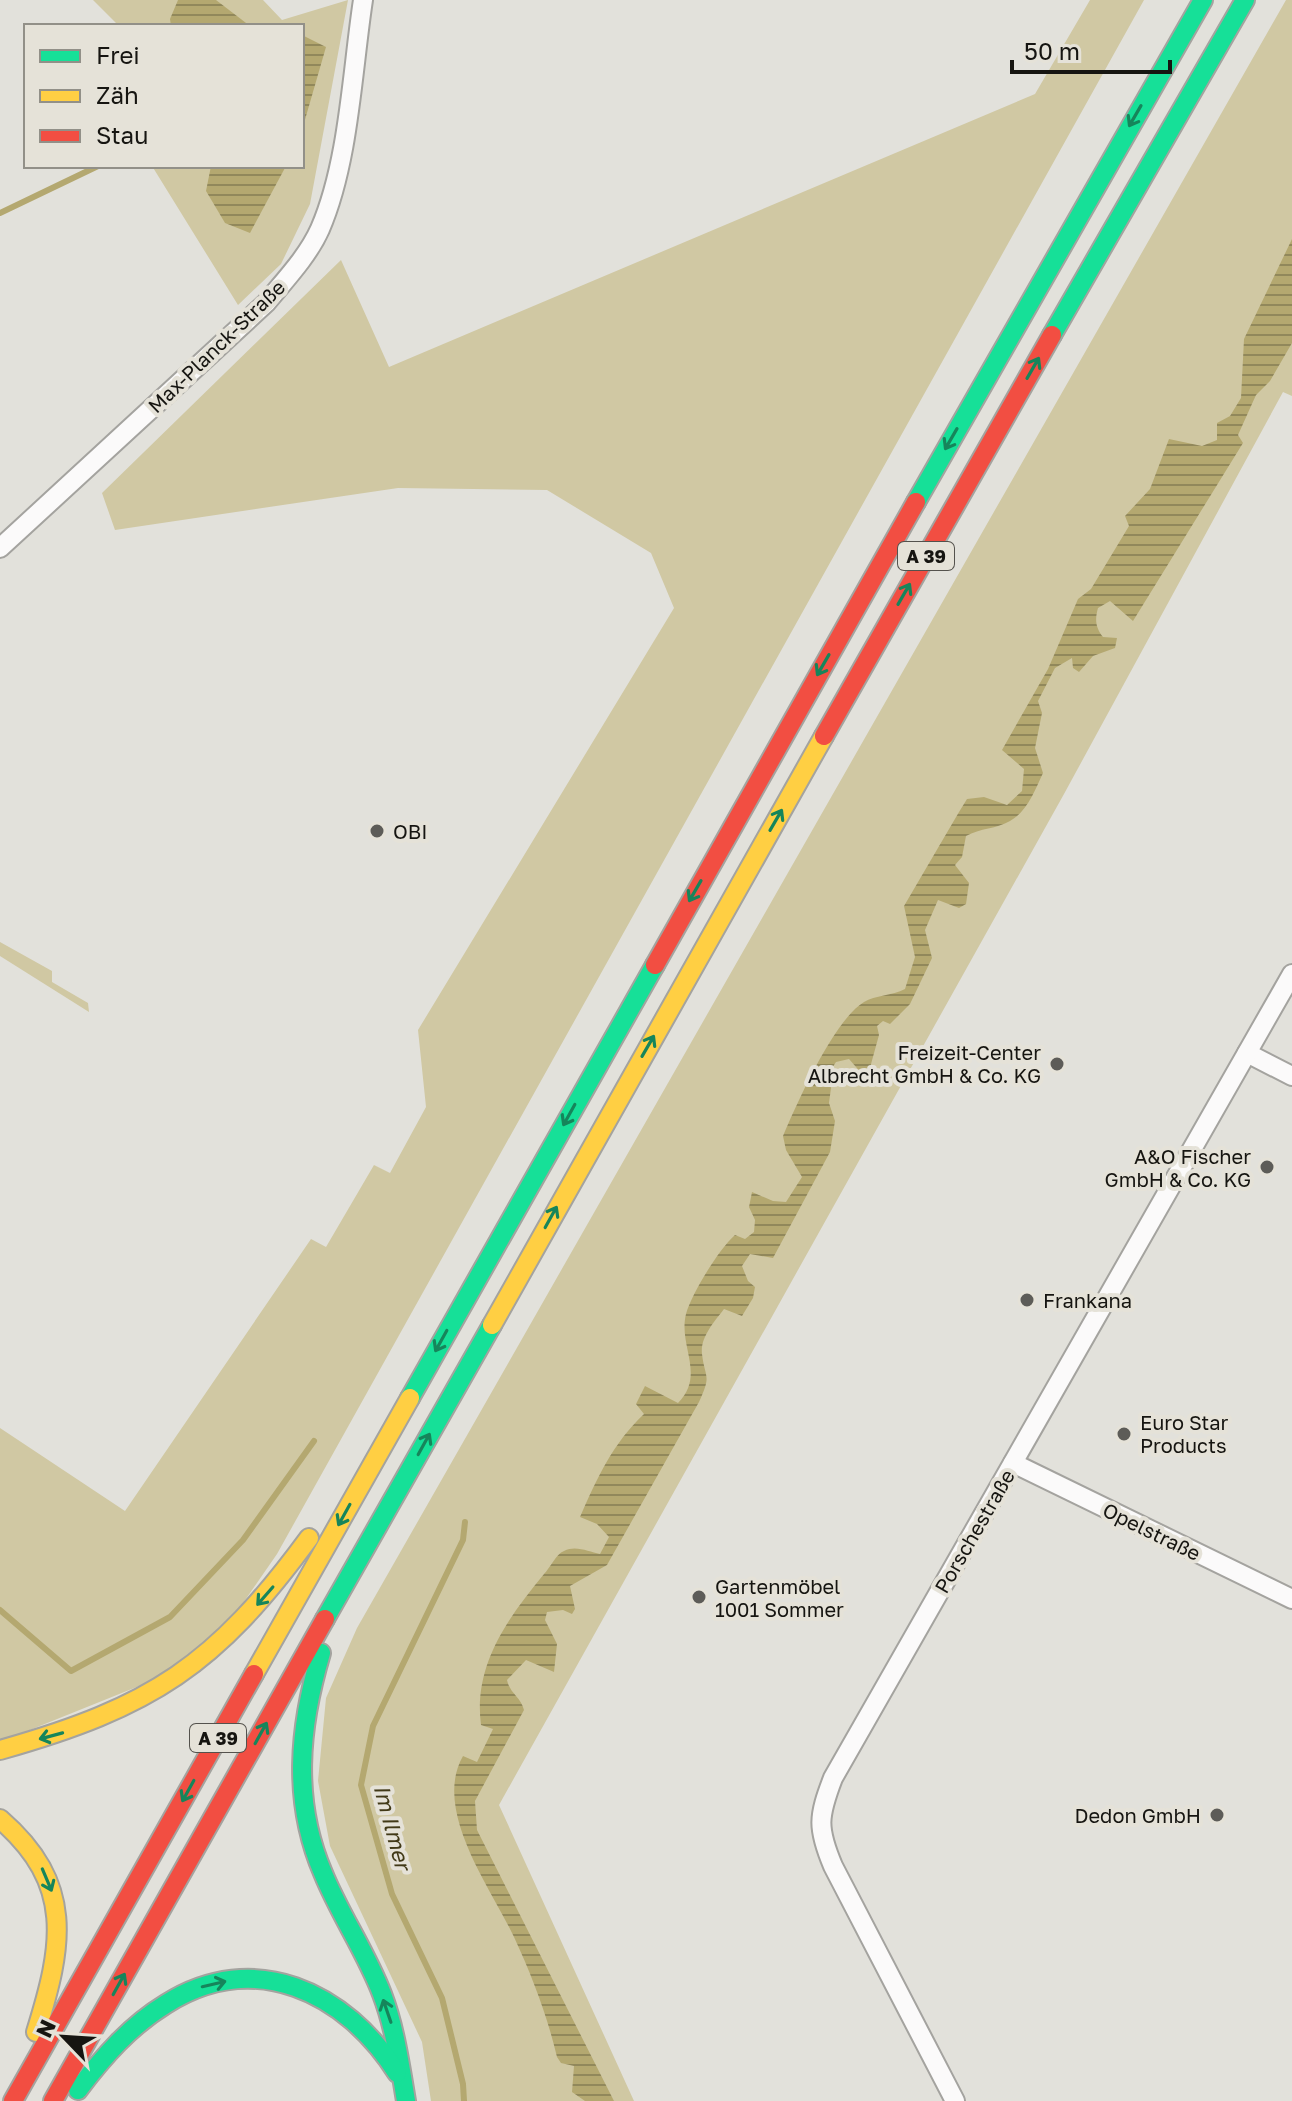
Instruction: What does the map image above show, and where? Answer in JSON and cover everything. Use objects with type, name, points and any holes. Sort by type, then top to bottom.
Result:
[{"type":"highway","name":"A 39","points":[[13,2101],[1203,0]]},
{"type":"highway","name":"A 39","points":[[53,2101],[983,455],[1245,0]]},
{"type":"highway","points":[[0,1750],[63,1734],[114,1715],[166,1687],[233,1633],[284,1574],[423,1374]]},
{"type":"highway","points":[[344,1585],[310,1685],[301,1739],[301,1790],[308,1832],[322,1871],[382,1996],[393,2027],[405,2094]]},
{"type":"highway","points":[[0,1819],[29,1847],[46,1873],[57,1904],[54,1974],[13,2101]]},
{"type":"highway","points":[[69,2101],[124,2036],[147,2017],[180,1996],[205,1985],[228,1981],[272,1981],[323,1997],[344,2010],[376,2042],[405,2094]]},
{"type":"street","name":"Max-Planck-Straße","points":[[0,548],[266,303],[294,269],[319,230],[337,176],[363,0]]},
{"type":"street","name":"Porschestraße","points":[[955,2101],[833,1866],[819,1833],[821,1808],[833,1778],[1292,974]]},
{"type":"street","points":[[1247,1053],[1292,1076]]},
{"type":"street","name":"Opelstraße","points":[[1013,1463],[1292,1599]]},
{"type":"shaded area","points":[[93,0],[263,0],[282,20],[348,0],[310,204],[281,264],[238,305],[153,168],[304,168],[304,24],[117,24]]},
{"type":"shaded area","points":[[178,0],[216,0],[247,24],[171,24]]},
{"type":"shaded area","points":[[1090,0],[1144,0],[277,1554],[232,1619],[164,1676],[0,1742],[0,1428],[125,1511],[311,1239],[326,1247],[374,1165],[390,1173],[426,1107],[418,1030],[674,608],[651,553],[547,490],[398,488],[115,530],[102,493],[341,260],[389,367],[1035,94]]},
{"type":"shaded area","points":[[1286,0],[1292,0],[1292,396],[1283,392],[1064,794],[499,1805],[634,2101],[431,2101],[422,2042],[330,1846],[318,1781],[326,1698],[357,1628]]},
{"type":"shaded area","points":[[304,36],[326,47],[304,123]]},
{"type":"shaded area","points":[[211,168],[285,168],[250,233],[225,223],[206,191]]},
{"type":"shaded area","points":[[1292,239],[1292,343],[1270,381],[1256,395],[1238,435],[1243,443],[1133,621],[1110,601],[1098,608],[1098,630],[1103,637],[1117,638],[1115,648],[1093,656],[1079,672],[1073,668],[1072,658],[1055,668],[1038,701],[1042,713],[1035,748],[1043,773],[1034,793],[1021,812],[1010,821],[966,836],[962,857],[955,865],[969,883],[966,904],[959,908],[938,900],[925,930],[932,958],[910,1004],[890,1024],[883,1021],[877,1026],[879,1035],[868,1075],[863,1075],[849,1059],[836,1062],[828,1074],[831,1088],[829,1103],[835,1121],[830,1152],[773,1258],[750,1254],[742,1266],[748,1281],[755,1287],[753,1298],[742,1316],[724,1309],[703,1341],[706,1377],[699,1402],[607,1565],[570,1586],[575,1609],[572,1614],[563,1610],[547,1612],[545,1620],[557,1644],[554,1672],[526,1660],[507,1680],[524,1710],[475,1801],[477,1830],[614,2101],[585,2101],[572,2092],[574,2066],[561,2063],[557,2057],[527,1966],[459,1824],[455,1777],[463,1756],[477,1762],[493,1729],[481,1725],[482,1682],[488,1662],[506,1625],[558,1555],[573,1549],[600,1554],[609,1537],[597,1524],[580,1517],[615,1449],[644,1414],[636,1404],[645,1386],[678,1403],[686,1392],[691,1371],[685,1326],[694,1295],[714,1261],[735,1235],[745,1239],[754,1232],[755,1220],[749,1207],[752,1192],[773,1201],[786,1202],[802,1177],[786,1150],[783,1136],[789,1122],[818,1063],[852,1012],[868,1000],[905,989],[915,957],[904,906],[967,799],[984,797],[1007,805],[1022,791],[1024,769],[1002,750],[1048,669],[1078,599],[1091,589],[1129,526],[1125,516],[1150,489],[1169,439],[1202,446],[1217,440],[1217,423],[1230,416],[1241,398],[1244,339]]},
{"type":"shaded area","points":[[0,942],[52,971],[52,982],[88,1003],[89,1012],[0,956]]},
{"type":"waterway","points":[[0,213],[94,168]]},
{"type":"waterway","name":"Im Ilmer","points":[[0,1610],[71,1671],[170,1617],[243,1540],[314,1441]]},
{"type":"waterway","name":"Im Ilmer","points":[[464,2101],[463,2084],[442,1998],[392,1894],[361,1785],[373,1726],[463,1540],[465,1522]]},
{"type":"traffic: fast","points":[[916,502],[1203,0]]},
{"type":"traffic: fast","points":[[1052,335],[1245,0]]},
{"type":"traffic: fast","points":[[410,1398],[655,965]]},
{"type":"traffic: fast","points":[[325,1619],[492,1325]]},
{"type":"traffic: fast","points":[[321,1653],[304,1736],[302,1764],[307,1819],[323,1873],[387,2007],[406,2101]]},
{"type":"traffic: fast","points":[[78,2090],[118,2043],[153,2013],[199,1988],[232,1980],[264,1980],[295,1987],[325,2001],[352,2020],[376,2044],[397,2073]]},
{"type":"traffic: slow","points":[[492,1325],[824,736]]},
{"type":"traffic: slow","points":[[254,1674],[410,1398]]},
{"type":"traffic: slow","points":[[0,1750],[99,1717],[140,1698],[176,1676],[210,1650],[242,1619],[309,1538]]},
{"type":"traffic: slow","points":[[0,1819],[24,1843],[41,1867],[56,1917],[52,1971],[36,2032]]},
{"type":"traffic: jam","points":[[824,736],[1052,335]]},
{"type":"traffic: jam","points":[[655,965],[916,502]]},
{"type":"traffic: jam","points":[[53,2101],[325,1619]]},
{"type":"traffic: jam","points":[[13,2101],[254,1674]]},
{"type":"place","name":"OBI","points":[[377,831]]},
{"type":"place","name":"Freizeit-Center Albrecht GmbH & Co. KG","points":[[1057,1064]]},
{"type":"place","name":"A&O Fischer GmbH & Co. KG","points":[[1267,1167]]},
{"type":"place","name":"Frankana","points":[[1027,1300]]},
{"type":"place","name":"Euro Star Products","points":[[1124,1434]]},
{"type":"place","name":"Gartenmöbel 1001 Sommer","points":[[699,1597]]},
{"type":"place","name":"Dedon GmbH","points":[[1217,1815]]}]
